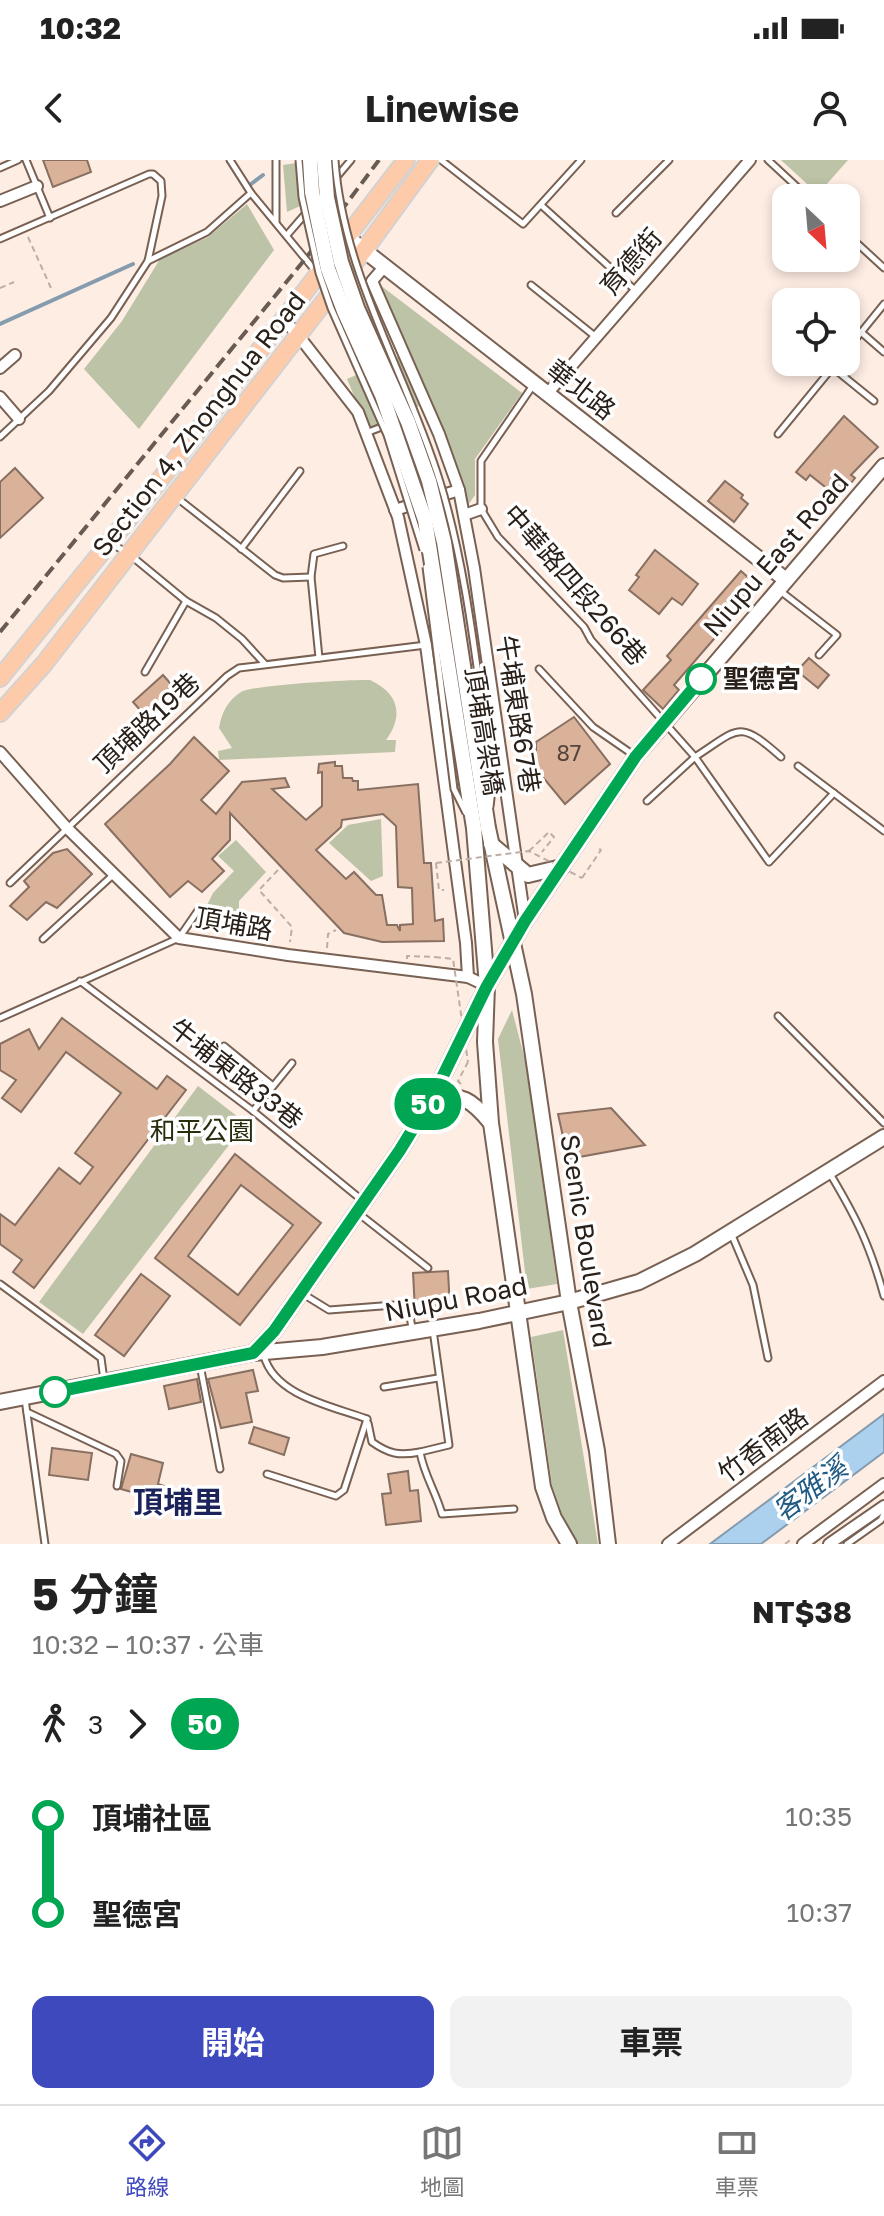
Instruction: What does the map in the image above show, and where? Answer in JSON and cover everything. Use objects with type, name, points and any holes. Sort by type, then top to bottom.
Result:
[{"type":"main road","name":"Section 4, Zhonghua Road","points":[[0,678],[284,320],[406,160]]},
{"type":"main road","name":"Section 4, Zhonghua Road","points":[[0,713],[44,664],[175,496],[430,160]]},
{"type":"street","name":"頂埔高架橋","points":[[310,160],[312,192],[328,269],[382,395],[425,520],[484,833]]},
{"type":"street","name":"頂埔高架橋","points":[[324,160],[327,198],[341,262],[357,308],[408,422],[429,481],[444,542],[484,833]]},
{"type":"street","name":"育德街","points":[[547,394],[750,160]]},
{"type":"street","points":[[0,201],[37,186]]},
{"type":"street","name":"華北路","points":[[347,237],[535,384],[782,585]]},
{"type":"street","name":"中華路四段266巷","points":[[385,266],[372,281],[429,410],[459,490],[464,515],[481,509]]},
{"type":"street","points":[[284,320],[358,412],[395,510],[426,645],[468,977]]},
{"type":"street","points":[[0,368],[15,355]]},
{"type":"street","points":[[0,397],[19,419]]},
{"type":"street","name":"Niupu East Road","points":[[258,1353],[361,1208],[433,1096],[487,986],[525,921],[636,756],[884,466]]},
{"type":"street","points":[[395,510],[459,490]]},
{"type":"street","name":"牛埔東路67巷","points":[[464,515],[520,870],[525,921]]},
{"type":"street","name":"頂埔路","points":[[0,752],[66,827],[179,938],[468,977],[487,986]]},
{"type":"street","points":[[484,833],[528,875],[562,867]]},
{"type":"street","points":[[484,833],[485,1042],[491,1123],[543,1487],[554,1518],[569,1544]]},
{"type":"street","name":"Scenic Boulevard","points":[[484,833],[524,994],[569,1302],[597,1451],[608,1544]]},
{"type":"street","points":[[433,1096],[454,1095],[468,1100],[491,1123]]},
{"type":"street","name":"Niupu Road","points":[[0,1402],[26,1405],[104,1382],[258,1353],[413,1333],[569,1302],[639,1282],[695,1254],[884,1137]]},
{"type":"street","name":"竹香南路","points":[[668,1544],[884,1381]]},
{"type":"street","points":[[803,1544],[884,1484]]},
{"type":"street","points":[[829,1544],[884,1506]]},
{"type":"lane","points":[[0,168],[18,160]]},
{"type":"lane","points":[[26,160],[50,218]]},
{"type":"lane","points":[[230,160],[251,193],[318,275]]},
{"type":"lane","points":[[276,160],[276,222]]},
{"type":"lane","name":"頂埔高架橋","points":[[299,160],[302,197],[319,273],[331,308],[387,435],[423,547],[454,789],[484,833]]},
{"type":"lane","name":"頂埔高架橋","points":[[335,160],[337,189],[352,255],[426,439],[453,533],[493,781],[484,833]]},
{"type":"lane","points":[[287,235],[351,160]]},
{"type":"lane","points":[[441,160],[523,224],[581,160]]},
{"type":"lane","points":[[616,213],[669,160]]},
{"type":"lane","points":[[768,160],[794,184]]},
{"type":"lane","points":[[0,239],[153,174],[161,181],[162,196],[148,261],[111,318],[49,391],[0,437]]},
{"type":"lane","points":[[148,261],[207,232],[251,193]]},
{"type":"lane","points":[[541,205],[635,290]]},
{"type":"lane","points":[[860,246],[884,268]]},
{"type":"lane","points":[[531,285],[596,337]]},
{"type":"lane","points":[[884,304],[861,332],[884,352]]},
{"type":"lane","points":[[778,434],[826,376]]},
{"type":"lane","points":[[847,376],[874,401]]},
{"type":"lane","points":[[481,509],[481,461],[535,384]]},
{"type":"lane","points":[[366,433],[429,410]]},
{"type":"lane","points":[[241,549],[300,471]]},
{"type":"lane","points":[[175,496],[275,575],[283,578],[311,577]]},
{"type":"lane","name":"中華路四段266巷","points":[[481,509],[498,537],[584,627],[591,640],[695,757],[769,862],[834,793]]},
{"type":"lane","points":[[109,542],[129,554],[186,601],[216,618],[242,639],[264,663]]},
{"type":"lane","points":[[319,658],[311,577],[314,554],[343,546]]},
{"type":"lane","points":[[782,585],[837,635],[819,655]]},
{"type":"lane","points":[[145,672],[186,601]]},
{"type":"lane","name":"頂埔路19巷","points":[[10,883],[66,827],[239,668],[426,645]]},
{"type":"lane","points":[[539,669],[593,727],[636,756]]},
{"type":"lane","points":[[647,801],[695,757],[736,731],[753,733],[781,757]]},
{"type":"lane","points":[[798,766],[884,831]]},
{"type":"lane","points":[[43,939],[114,874]]},
{"type":"lane","points":[[0,1018],[179,938],[199,909]]},
{"type":"lane","name":"牛埔東路33巷","points":[[80,981],[253,1111],[428,1268]]},
{"type":"lane","points":[[778,1016],[884,1123]]},
{"type":"lane","points":[[224,1046],[273,1086]]},
{"type":"lane","points":[[253,1111],[292,1063]]},
{"type":"lane","points":[[829,1171],[873,1254],[884,1296]]},
{"type":"lane","points":[[730,1233],[753,1285],[768,1358]]},
{"type":"lane","points":[[0,1284],[101,1358],[104,1382]]},
{"type":"lane","points":[[301,1293],[329,1310],[408,1304],[413,1333]]},
{"type":"lane","points":[[367,1419],[372,1442],[388,1453],[402,1455],[449,1445],[433,1329]]},
{"type":"lane","points":[[258,1353],[267,1369],[280,1382],[306,1397],[367,1419]]},
{"type":"lane","points":[[200,1365],[220,1469]]},
{"type":"lane","points":[[384,1387],[439,1378]]},
{"type":"lane","points":[[26,1405],[116,1454],[121,1461],[117,1486]]},
{"type":"lane","points":[[26,1405],[45,1544]]},
{"type":"lane","points":[[267,1474],[336,1496],[344,1490],[367,1419]]},
{"type":"lane","points":[[420,1452],[423,1471],[436,1491],[442,1514],[514,1509]]},
{"type":"lane","points":[[847,1544],[881,1520],[884,1514]]},
{"type":"path","points":[[24,229],[51,288]]},
{"type":"path","points":[[0,288],[14,282]]},
{"type":"path","points":[[529,851],[549,832],[554,837],[542,852]]},
{"type":"path","points":[[444,890],[439,890],[436,863],[529,851],[582,878],[601,850],[598,848]]},
{"type":"path","points":[[278,870],[259,890],[292,927],[288,955]]},
{"type":"path","points":[[327,959],[328,934],[336,930]]},
{"type":"path","points":[[407,959],[407,956],[453,959],[468,1062],[458,1081],[461,1084]]},
{"type":"green space","points":[[316,160],[320,197],[287,212],[283,165]]},
{"type":"green space","points":[[781,160],[848,160],[827,184],[807,184]]},
{"type":"green space","points":[[247,204],[274,250],[139,429],[84,369],[122,321],[160,259],[208,237]]},
{"type":"green space","points":[[380,285],[522,393],[475,459],[475,495],[468,505],[434,407]]},
{"type":"green space","points":[[398,357],[419,406],[368,429],[347,379]]},
{"type":"green space","points":[[370,680],[387,691],[396,706],[395,722],[386,740],[396,740],[395,752],[219,760],[218,751],[232,748],[219,728],[222,717],[229,703],[241,692],[282,685]]},
{"type":"green space","points":[[381,819],[383,876],[371,881],[329,843],[348,825]]},
{"type":"green space","points":[[236,840],[266,872],[239,901],[239,908],[253,924],[202,915],[213,893],[234,871],[218,856]]},
{"type":"green space","points":[[512,1010],[528,1071],[557,1284],[527,1289],[498,1039]]},
{"type":"green space","name":"和平公園","points":[[198,1086],[246,1123],[83,1334],[39,1302]]},
{"type":"green space","points":[[563,1330],[598,1544],[578,1544],[564,1519],[552,1485],[531,1337]]},
{"type":"water","name":"客雅溪","points":[[884,1414],[884,1452],[761,1544],[710,1544]]},
{"type":"building","points":[[43,160],[87,160],[91,172],[53,187]]},
{"type":"building","points":[[844,416],[878,447],[851,475],[855,478],[839,498],[810,475],[806,480],[796,472]]},
{"type":"building","points":[[15,468],[43,498],[0,538],[0,482]]},
{"type":"building","points":[[725,481],[743,495],[741,498],[748,504],[734,522],[708,501]]},
{"type":"building","points":[[655,550],[698,584],[682,605],[672,598],[659,614],[629,590]]},
{"type":"building","points":[[741,571],[759,587],[674,685],[679,690],[663,709],[643,690],[671,660],[667,656]]},
{"type":"building","points":[[809,658],[829,675],[818,688],[797,671]]},
{"type":"building","points":[[163,675],[179,693],[149,720],[133,702]]},
{"type":"building","points":[[574,717],[610,764],[565,804],[536,769],[536,742]]},
{"type":"building","points":[[194,737],[229,771],[201,800],[216,814],[242,782],[285,778],[289,787],[272,789],[306,820],[322,806],[322,772],[318,773],[319,764],[335,762],[335,766],[342,766],[343,778],[358,781],[358,790],[418,784],[424,863],[431,863],[435,921],[443,919],[444,941],[382,942],[344,933],[230,813],[230,840],[212,859],[224,871],[202,892],[188,881],[170,897],[105,824],[170,764]],"holes":[[[383,814],[396,826],[398,887],[412,888],[413,924],[400,925],[400,931],[397,925],[387,925],[382,895],[376,895],[354,872],[346,879],[316,850],[341,827],[342,820]]]},
{"type":"building","points":[[67,849],[92,874],[57,908],[46,902],[27,920],[10,906],[29,887],[24,881],[53,853]]},
{"type":"building","points":[[62,1018],[157,1089],[167,1076],[186,1090],[34,1288],[13,1272],[22,1260],[0,1244],[0,1214],[15,1225],[59,1168],[80,1184],[93,1167],[75,1153],[121,1093],[66,1052],[21,1112],[2,1098],[16,1080],[0,1070],[0,1044],[29,1029],[39,1049]]},
{"type":"building","points":[[611,1108],[645,1145],[568,1159],[558,1114]]},
{"type":"building","points":[[235,1154],[321,1223],[240,1325],[155,1258]],"holes":[[[241,1185],[293,1225],[238,1295],[188,1256]]]},
{"type":"building","points":[[448,1271],[450,1309],[415,1310],[413,1273]]},
{"type":"building","points":[[141,1274],[170,1296],[124,1356],[95,1335]]},
{"type":"building","points":[[253,1370],[258,1391],[246,1393],[252,1422],[221,1428],[208,1379]]},
{"type":"building","points":[[197,1379],[201,1402],[169,1409],[164,1386]]},
{"type":"building","points":[[254,1427],[289,1438],[284,1455],[249,1443]]},
{"type":"building","points":[[52,1448],[92,1453],[88,1480],[49,1475]]},
{"type":"building","points":[[131,1454],[163,1463],[158,1484],[164,1486],[160,1500],[121,1489]]},
{"type":"building","points":[[408,1471],[410,1491],[418,1490],[421,1521],[386,1525],[382,1494],[391,1493],[388,1474]]},
{"type":"waterway","points":[[251,184],[263,175]]},
{"type":"waterway","points":[[0,324],[133,264]]},
{"type":"railway","points":[[0,632],[306,258],[379,160]]},
{"type":"bus line","name":"50","points":[[55,1392],[253,1353],[274,1331],[400,1150],[433,1096],[487,986],[525,921],[636,756],[701,679]]},
{"type":"place","name":"聖德宮","points":[[701,679]]},
{"type":"district","name":"頂埔里","points":[[178,1503]]}]
